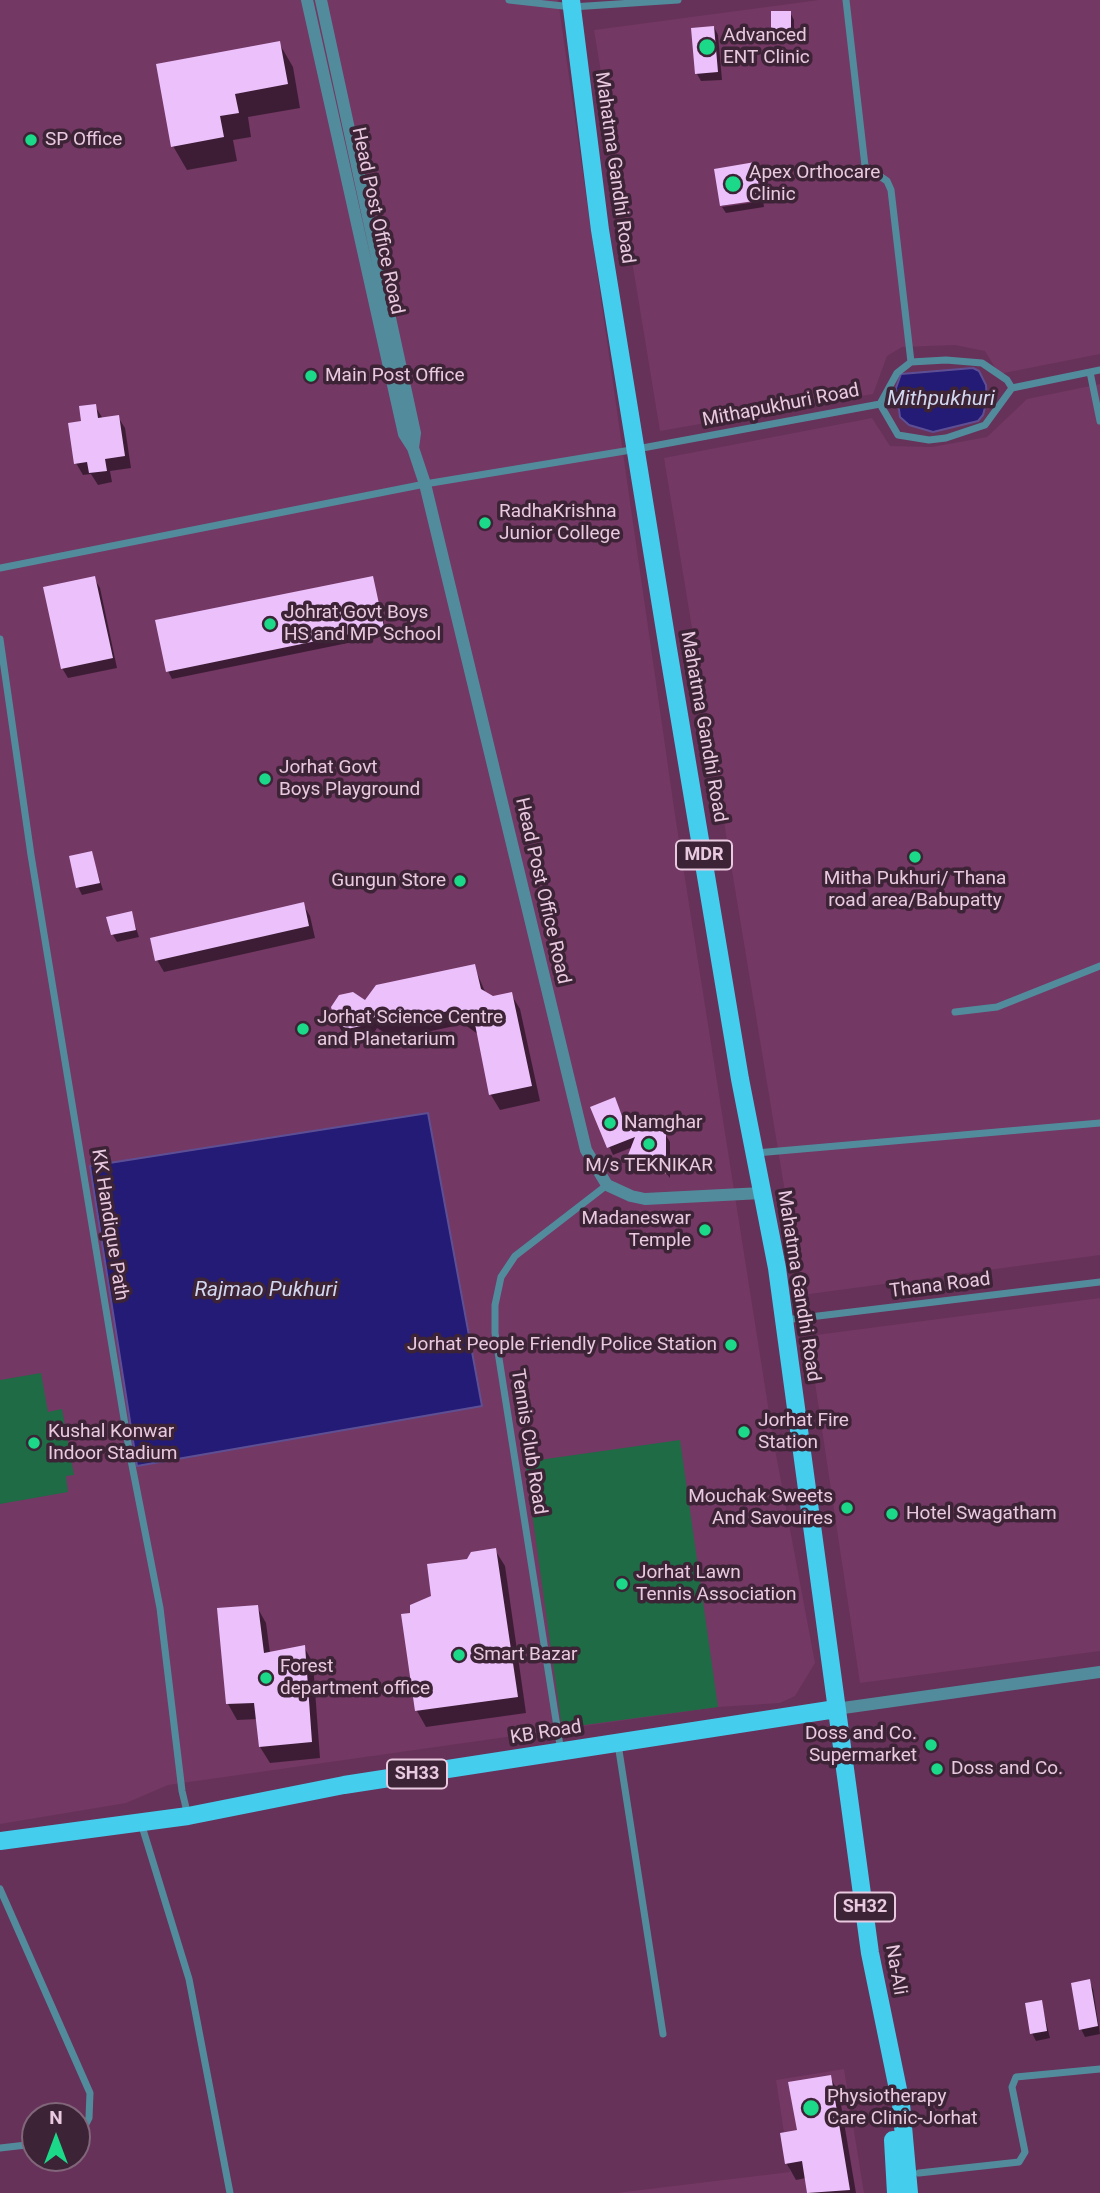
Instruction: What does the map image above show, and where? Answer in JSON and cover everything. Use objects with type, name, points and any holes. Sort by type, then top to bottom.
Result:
[{"type":"main road","name":"Mahatma Gandhi Road","points":[[571,4],[600,230],[784,1321],[836,1709]]},
{"type":"main road","name":"KB Road","points":[[0,1842],[188,1816],[344,1785],[836,1709]]},
{"type":"main road","name":"Na-Ali","points":[[836,1709],[870,1953],[901,2111],[891,2120],[896,2193]]},
{"type":"main road","points":[[909,2193],[901,2111],[912,2114],[922,2193]]},
{"type":"street","name":"Head Post Office Road","points":[[307,0],[404,434],[413,447]]},
{"type":"street","name":"Head Post Office Road","points":[[321,0],[412,419],[413,447],[425,484],[573,1104],[593,1165],[607,1185]]},
{"type":"street","points":[[509,0],[571,4],[678,0]]},
{"type":"street","points":[[846,0],[864,166],[870,173],[887,181],[891,190],[911,362]]},
{"type":"street","points":[[880,404],[897,373],[911,362],[946,360],[982,363],[1007,380],[1012,388],[1100,370]]},
{"type":"street","points":[[1090,372],[1100,421]]},
{"type":"street","name":"Mithapukhuri Road","points":[[0,568],[425,484],[637,449],[880,404],[898,435],[919,439],[946,438],[985,425],[1012,388]]},
{"type":"street","name":"KK Handique Path","points":[[0,639],[31,855],[130,1455],[160,1608],[182,1791],[188,1816]]},
{"type":"street","points":[[955,1012],[997,1007],[1100,966]]},
{"type":"street","points":[[754,1153],[1100,1122]]},
{"type":"street","points":[[607,1185],[645,1199],[762,1193]]},
{"type":"street","name":"Tennis Club Road","points":[[561,1752],[495,1333],[495,1305],[500,1277],[515,1256],[607,1185]]},
{"type":"street","name":"Thana Road","points":[[784,1321],[1100,1282]]},
{"type":"street","name":"KB Road","points":[[836,1709],[1100,1672]]},
{"type":"street","points":[[618,1743],[663,2034]]},
{"type":"street","points":[[141,1822],[191,1992],[230,2193]]},
{"type":"street","points":[[0,1889],[90,2094],[90,2102]]},
{"type":"street","points":[[919,2173],[1018,2162],[1024,2152],[1012,2087],[1016,2077],[1100,2069]]},
{"type":"street","points":[[0,2148],[21,2146]]},
{"type":"shaded area","points":[[0,0],[558,0],[675,815],[774,1444],[815,1663],[795,1696],[780,1703],[718,1707],[168,1785],[126,1803],[0,1824]]},
{"type":"shaded area","points":[[819,0],[1100,0],[1100,354],[999,374],[985,351],[955,345],[902,347],[887,356],[873,394],[660,431],[594,30]]},
{"type":"shaded area","name":"Mitha Pukhuri/ Thana road area/Babupatty","points":[[1100,384],[1100,1255],[802,1295],[664,458],[872,418],[890,446],[932,447],[987,437],[1027,399]]},
{"type":"shaded area","points":[[1100,1298],[1100,1651],[860,1683],[808,1336]]},
{"type":"shaded area","points":[[844,2069],[864,2193],[616,2193],[790,2172],[776,2080]]},
{"type":"green space","name":"Kushal Konwar Indoor Stadium","points":[[41,1373],[48,1412],[62,1409],[74,1475],[66,1476],[68,1492],[0,1504],[0,1380]]},
{"type":"green space","name":"Jorhat Lawn Tennis Association","points":[[680,1440],[718,1707],[562,1728],[525,1462]]},
{"type":"water","name":"Mithpukhuri","points":[[973,368],[979,371],[986,385],[987,400],[983,415],[978,421],[933,432],[909,425],[900,417],[896,388],[901,374]]},
{"type":"water","name":"Rajmao Pukhuri","points":[[428,1113],[482,1406],[137,1466],[90,1166]]},
{"type":"building","points":[[771,11],[791,11],[791,33],[771,33]]},
{"type":"building","points":[[714,26],[718,72],[695,74],[691,28]]},
{"type":"building","points":[[280,41],[288,84],[235,94],[239,113],[220,116],[224,137],[171,147],[156,64]]},
{"type":"building","points":[[755,162],[761,200],[720,206],[714,169]]},
{"type":"building","points":[[96,404],[98,418],[119,415],[125,456],[105,459],[107,471],[89,473],[87,462],[74,464],[68,423],[81,421],[79,406]]},
{"type":"building","points":[[95,576],[113,658],[61,669],[43,587]]},
{"type":"building","name":"Johrat Govt Boys HS and MP School","points":[[373,576],[384,627],[166,672],[155,620]]},
{"type":"building","points":[[92,851],[100,883],[76,888],[69,856]]},
{"type":"building","points":[[304,902],[309,926],[155,961],[150,938]]},
{"type":"building","points":[[132,911],[136,930],[111,935],[106,917]]},
{"type":"building","points":[[475,964],[481,989],[493,996],[512,992],[532,1086],[489,1095],[475,1024],[454,1010],[384,1024],[368,1014],[361,1026],[347,1029],[335,1021],[331,1007],[339,995],[353,992],[365,1000],[376,985]]},
{"type":"building","points":[[615,1097],[622,1116],[666,1133],[666,1174],[653,1157],[628,1155],[635,1137],[607,1148],[590,1107]]},
{"type":"building","name":"Smart Bazar","points":[[496,1548],[518,1697],[415,1711],[401,1614],[410,1613],[410,1605],[431,1596],[427,1564],[467,1559],[471,1552]]},
{"type":"building","name":"Forest department office","points":[[258,1605],[264,1653],[305,1645],[312,1742],[259,1747],[254,1703],[226,1704],[217,1608]]},
{"type":"building","points":[[1090,1979],[1098,2026],[1079,2030],[1071,1983]]},
{"type":"building","points":[[1042,2000],[1047,2031],[1030,2034],[1025,2003]]},
{"type":"building","points":[[831,2075],[850,2190],[807,2193],[802,2161],[785,2164],[780,2133],[797,2130],[788,2082]]},
{"type":"place","name":"Advanced ENT Clinic","points":[[707,47]]},
{"type":"place","name":"SP Office","points":[[31,140]]},
{"type":"place","name":"Apex Orthocare Clinic","points":[[733,184]]},
{"type":"place","name":"Main Post Office","points":[[311,376]]},
{"type":"place","name":"RadhaKrishna Junior College","points":[[485,523]]},
{"type":"place","name":"Johrat Govt Boys HS and MP School","points":[[270,624]]},
{"type":"place","name":"Jorhat Govt Boys Playground","points":[[265,779]]},
{"type":"place","name":"Mitha Pukhuri/ Thana road area/Babupatty","points":[[915,857]]},
{"type":"place","name":"Gungun Store","points":[[460,881]]},
{"type":"place","name":"Jorhat Science Centre and Planetarium","points":[[303,1029]]},
{"type":"place","name":"Namghar","points":[[610,1123]]},
{"type":"place","name":"M/s TEKNIKAR","points":[[649,1144]]},
{"type":"place","name":"Madaneswar Temple","points":[[705,1230]]},
{"type":"place","name":"Jorhat People Friendly Police Station","points":[[731,1345]]},
{"type":"place","name":"Jorhat Fire Station","points":[[744,1432]]},
{"type":"place","name":"Kushal Konwar Indoor Stadium","points":[[34,1443]]},
{"type":"place","name":"Mouchak Sweets And Savouires","points":[[847,1508]]},
{"type":"place","name":"Hotel Swagatham","points":[[892,1514]]},
{"type":"place","name":"Jorhat Lawn Tennis Association","points":[[622,1584]]},
{"type":"place","name":"Smart Bazar","points":[[459,1655]]},
{"type":"place","name":"Forest department office","points":[[266,1678]]},
{"type":"place","name":"Doss and Co. Supermarket","points":[[931,1745]]},
{"type":"place","name":"Doss and Co.","points":[[937,1769]]},
{"type":"place","name":"Physiotherapy Care Clinic-Jorhat","points":[[811,2108]]}]
